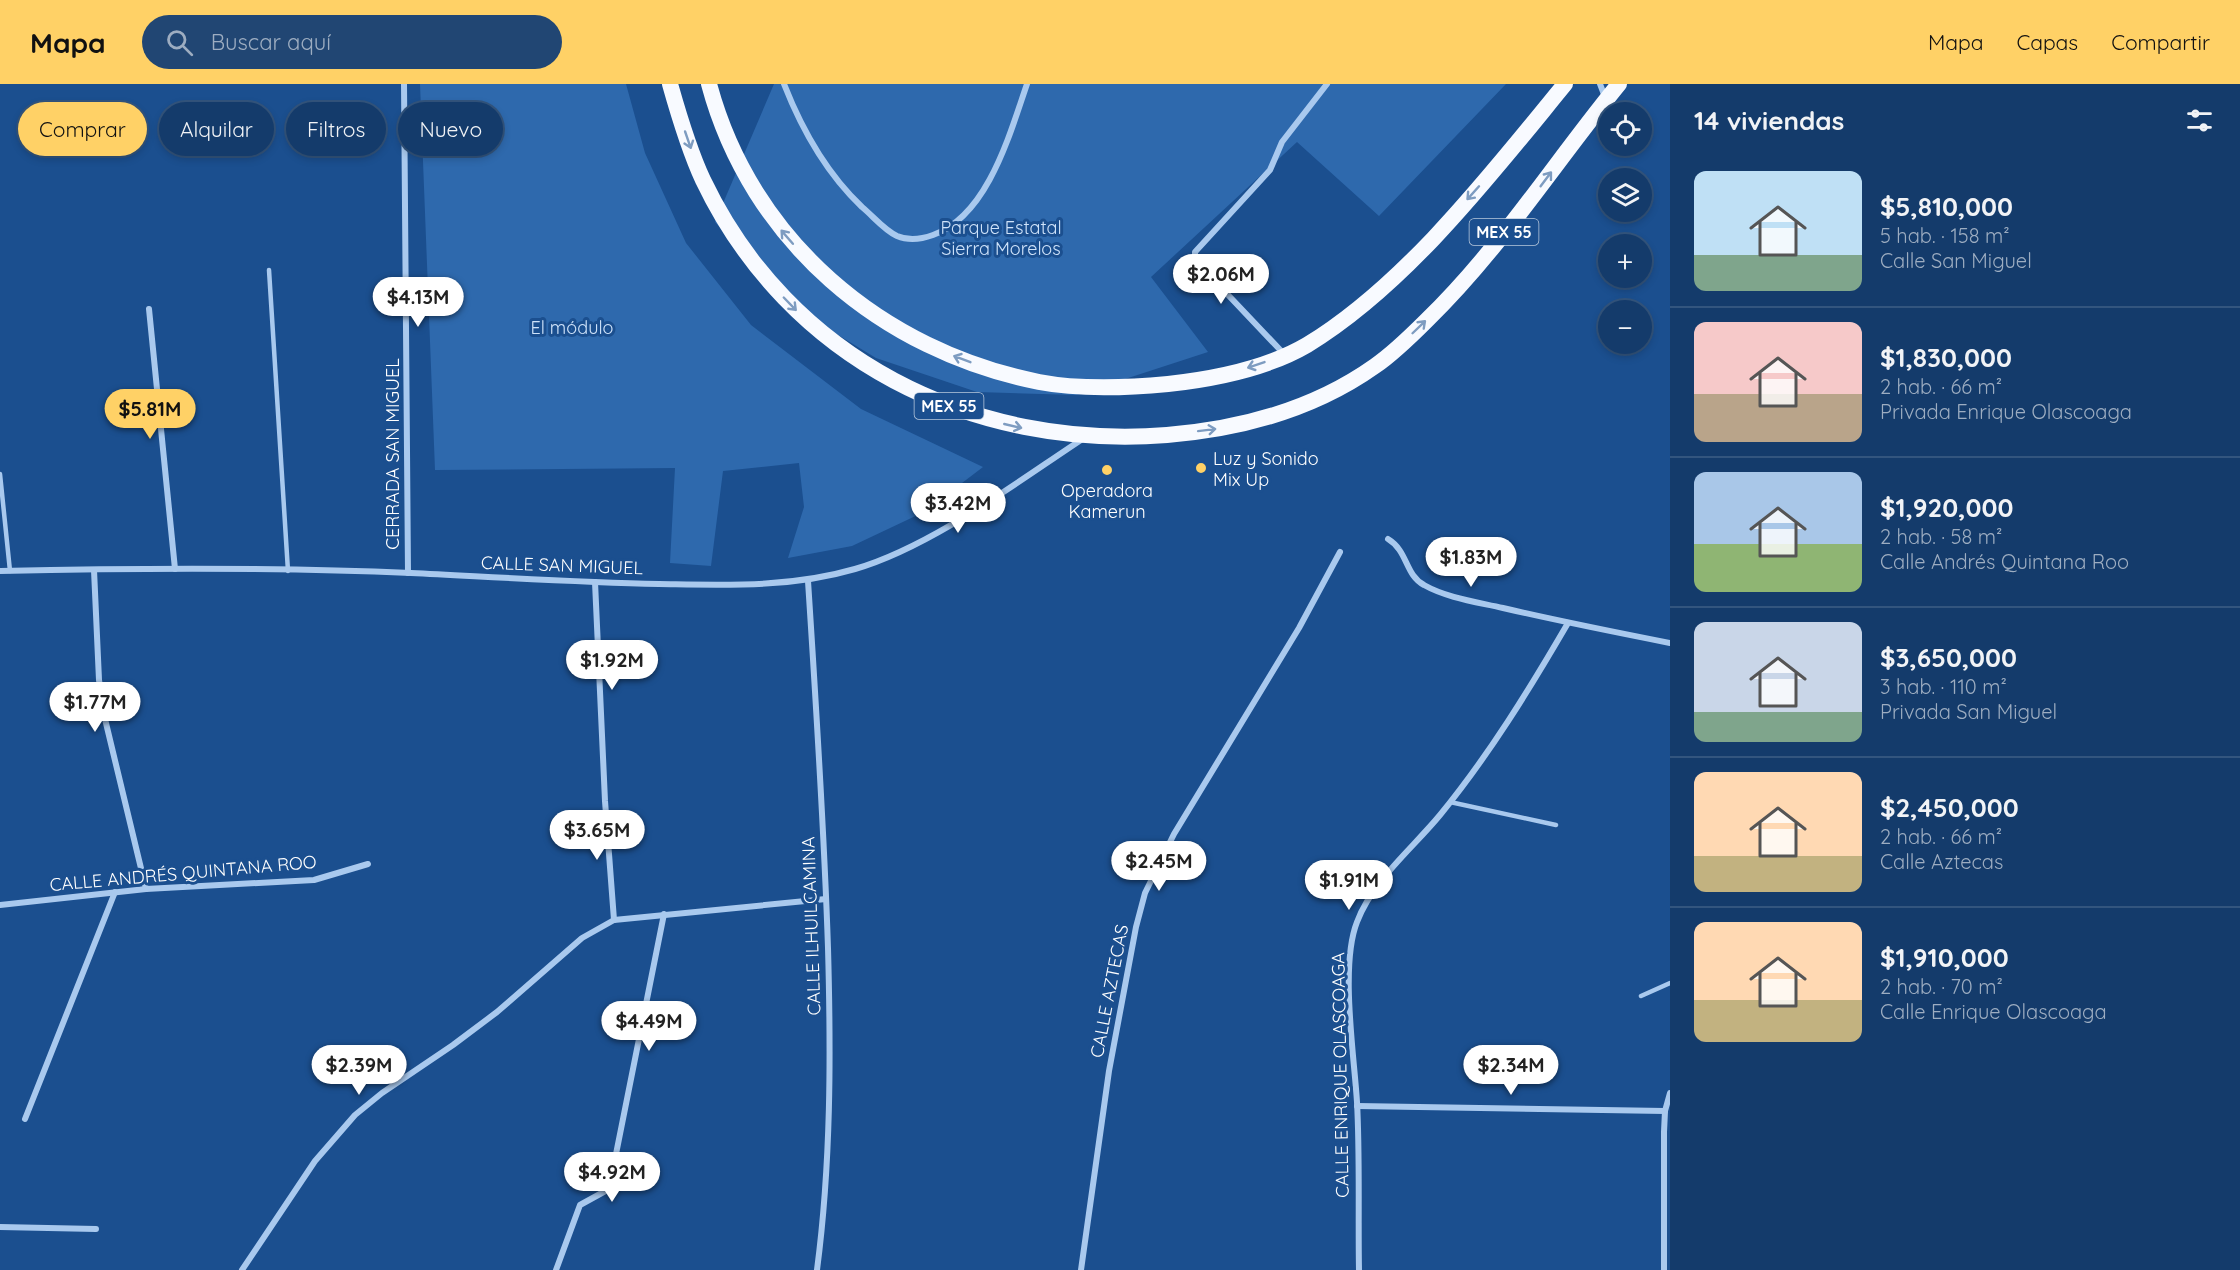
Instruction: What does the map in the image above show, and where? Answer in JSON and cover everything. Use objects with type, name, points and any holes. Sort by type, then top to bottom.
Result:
[{"type":"highway","name":"MEX 55","points":[[670,84],[689,146],[703,180],[728,226],[763,275],[813,327],[880,372],[927,398],[1017,427],[1086,437],[1115,438],[1229,428],[1265,419],[1323,396],[1375,366],[1414,333],[1472,272],[1619,84]]},
{"type":"highway","name":"MEX 55","points":[[709,84],[727,139],[752,187],[777,224],[805,256],[838,288],[913,338],[997,372],[1042,383],[1091,387],[1144,386],[1192,381],[1243,370],[1286,355],[1306,345],[1345,319],[1395,275],[1482,183],[1565,84]]},
{"type":"street","name":"CERRADA SAN MIGUEL","points":[[404,84],[408,573]]},
{"type":"street","points":[[784,84],[795,112],[830,171],[853,198],[887,229],[898,236],[909,239],[928,237],[942,232],[955,223],[975,201],[994,173],[1027,84]]},
{"type":"street","points":[[1286,355],[1194,256],[1197,249],[1270,170],[1282,142],[1327,84]]},
{"type":"street","points":[[1600,84],[1606,100]]},
{"type":"street","points":[[149,309],[175,569]]},
{"type":"street","name":"CALLE SAN MIGUEL","points":[[0,571],[175,569],[408,573],[595,582],[736,585],[808,581],[857,569],[909,547],[962,518],[1086,437]]},
{"type":"street","points":[[1388,538],[1401,548],[1413,575],[1423,584],[1453,596],[1568,623],[1670,643]]},
{"type":"street","name":"CALLE AZTECAS","points":[[1081,1270],[1109,1071],[1136,927],[1145,893],[1174,834],[1299,628],[1340,552]]},
{"type":"street","points":[[94,570],[99,680],[105,719],[146,889]]},
{"type":"street","name":"CALLE ILHUILCAMINA","points":[[808,581],[826,899],[831,1034],[829,1151],[817,1270]]},
{"type":"street","points":[[595,582],[605,801],[614,920]]},
{"type":"street","name":"CALLE ENRIQUE OLASCOAGA","points":[[1359,1270],[1357,1106],[1349,967],[1357,922],[1370,898],[1390,872],[1477,767],[1530,688],[1568,623]]},
{"type":"street","name":"CALLE ANDRÉS QUINTANA ROO","points":[[0,905],[146,889],[314,880],[368,864]]},
{"type":"street","points":[[25,1119],[115,892]]},
{"type":"street","points":[[242,1270],[315,1161],[355,1115],[382,1093],[497,1012],[582,938],[614,920],[826,899]]},
{"type":"street","points":[[556,1270],[580,1205],[609,1189],[664,914]]},
{"type":"street","points":[[1664,1270],[1665,1111],[1670,1093]]},
{"type":"street","points":[[1357,1106],[1665,1111]]},
{"type":"street","points":[[0,1227],[96,1229]]},
{"type":"lane","points":[[268,270],[288,571]]},
{"type":"lane","points":[[0,474],[10,571]]},
{"type":"lane","points":[[1450,802],[1556,825]]},
{"type":"lane","points":[[1641,996],[1670,982]]},
{"type":"green space","name":"El módulo","points":[[420,84],[626,84],[645,153],[686,243],[751,325],[861,409],[983,467],[924,512],[852,546],[788,558],[804,507],[799,463],[723,471],[711,566],[670,563],[675,468],[435,470],[423,156],[503,156],[503,102],[421,102]]},
{"type":"green space","name":"Parque Estatal Sierra Morelos","points":[[774,84],[1506,84],[1379,216],[1297,142],[1151,277],[1208,352],[1076,395],[977,392],[876,358],[787,304],[715,222]]},
{"type":"place","name":"Luz y Sonido Mix Up","points":[[1201,468]]},
{"type":"place","name":"Operadora Kamerun","points":[[1107,470]]}]
